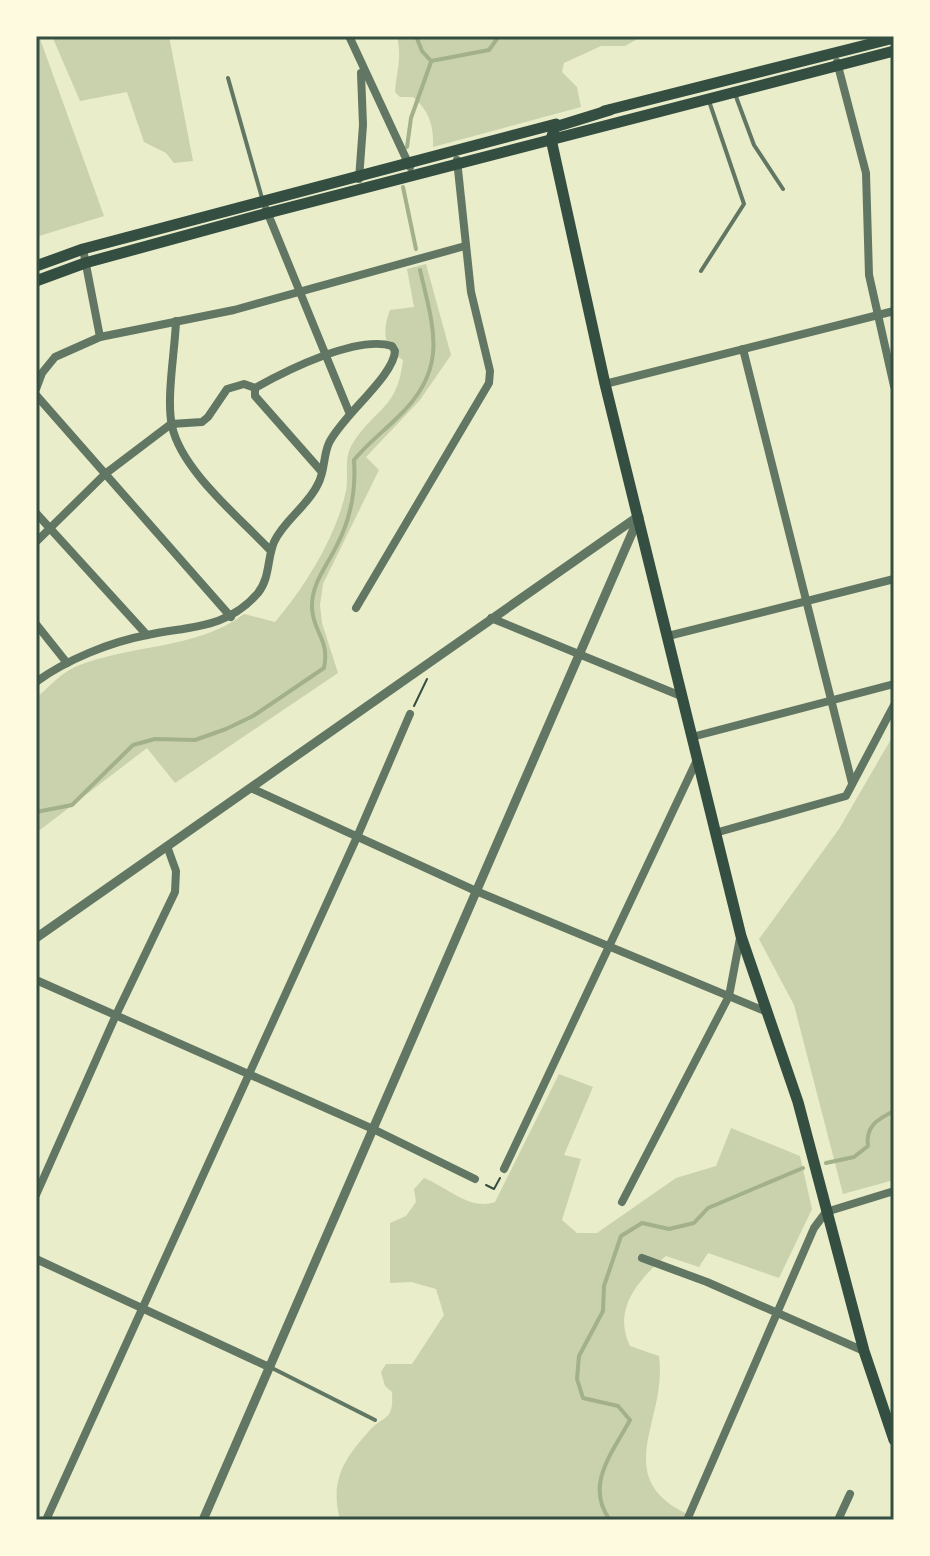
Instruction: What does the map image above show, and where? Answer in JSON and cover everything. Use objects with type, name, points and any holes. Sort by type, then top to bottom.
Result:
[{"type":"main road","points":[[36,266],[83,249],[358,175],[894,38]]},
{"type":"main road","points":[[36,281],[85,263],[268,213],[894,51]]},
{"type":"main road","points":[[610,110],[555,127],[551,139],[605,384],[741,936],[798,1102],[864,1351],[894,1440]]},
{"type":"street","points":[[350,38],[409,162],[412,176]]},
{"type":"street","points":[[836,52],[866,173],[867,250],[877,315],[894,386]]},
{"type":"street","points":[[360,64],[363,125],[358,175],[362,189]]},
{"type":"street","points":[[356,608],[489,383],[490,371],[478,332],[465,246],[455,150]]},
{"type":"street","points":[[263,201],[349,412]]},
{"type":"street","points":[[231,617],[36,392],[42,373],[55,357],[100,337],[301,292],[465,246]]},
{"type":"street","points":[[83,249],[100,337]]},
{"type":"street","points":[[605,384],[894,311]]},
{"type":"street","points":[[176,321],[171,424],[191,466],[271,551]]},
{"type":"street","points":[[36,542],[105,474],[171,424],[202,422],[227,389],[244,384],[255,388],[328,355],[373,342],[394,348],[389,367],[349,412],[329,443],[318,486],[276,537],[265,583],[231,617],[210,626],[147,635],[67,663],[36,682]]},
{"type":"street","points":[[743,349],[852,783]]},
{"type":"street","points":[[255,388],[255,396],[322,472]]},
{"type":"street","points":[[36,513],[147,635]]},
{"type":"street","points":[[36,938],[639,517]]},
{"type":"street","points":[[203,1520],[639,517]]},
{"type":"street","points":[[668,636],[894,579]]},
{"type":"street","points":[[491,618],[681,696]]},
{"type":"street","points":[[36,624],[67,663]]},
{"type":"street","points":[[692,737],[894,684]]},
{"type":"street","points":[[715,833],[846,796],[894,705]]},
{"type":"street","points":[[46,1520],[410,714]]},
{"type":"street","points":[[504,1169],[697,760]]},
{"type":"street","points":[[251,788],[476,891],[770,1014]]},
{"type":"street","points":[[36,1195],[175,892],[176,871],[167,846]]},
{"type":"street","points":[[622,1202],[729,996],[741,936]]},
{"type":"street","points":[[36,980],[373,1129],[475,1179]]},
{"type":"street","points":[[687,1520],[774,1313],[814,1228],[826,1212],[894,1191]]},
{"type":"street","points":[[642,1258],[707,1282],[864,1351]]},
{"type":"street","points":[[36,1259],[269,1367]]},
{"type":"street","points":[[838,1520],[850,1494]]},
{"type":"lane","points":[[228,78],[263,201]]},
{"type":"lane","points":[[735,92],[754,145],[783,189]]},
{"type":"lane","points":[[701,271],[744,204],[709,99]]},
{"type":"lane","points":[[269,1367],[375,1420]]},
{"type":"path","points":[[410,714],[428,678]]},
{"type":"path","points":[[475,1179],[494,1189],[504,1169]]},
{"type":"green space","points":[[36,36],[39,36],[104,216],[36,237]]},
{"type":"green space","points":[[52,36],[169,36],[193,161],[174,163],[166,153],[144,142],[127,92],[80,101]]},
{"type":"green space","points":[[397,36],[643,36],[625,46],[601,46],[564,63],[562,72],[577,87],[581,107],[433,147],[433,132],[427,113],[413,97],[400,97],[395,92],[399,58]]},
{"type":"green space","points":[[426,264],[451,355],[420,400],[366,457],[379,470],[323,584],[320,605],[322,623],[338,673],[175,783],[147,748],[36,833],[36,698],[70,670],[96,660],[184,641],[225,626],[244,614],[275,622],[297,593],[318,561],[335,526],[346,491],[350,449],[396,389],[403,360],[388,344],[385,332],[387,318],[390,310],[414,307],[407,269]]},
{"type":"green space","points":[[894,734],[894,1180],[843,1194],[794,1005],[759,939],[839,829]]},
{"type":"green space","points":[[559,1074],[593,1087],[564,1155],[581,1159],[562,1220],[577,1233],[597,1233],[676,1178],[716,1166],[731,1128],[800,1156],[812,1209],[779,1278],[708,1253],[699,1267],[666,1256],[638,1285],[626,1307],[625,1332],[630,1346],[659,1356],[660,1380],[647,1445],[646,1464],[651,1482],[664,1499],[687,1514],[684,1520],[340,1520],[337,1494],[341,1472],[360,1442],[390,1413],[392,1392],[385,1386],[381,1372],[386,1364],[412,1364],[444,1315],[436,1289],[411,1282],[390,1283],[390,1223],[406,1216],[416,1202],[414,1189],[424,1178],[468,1201],[495,1202]]},
{"type":"waterway","points":[[416,36],[422,51],[431,61],[489,50],[499,36]]},
{"type":"waterway","points":[[407,147],[411,118],[431,62]]},
{"type":"waterway","points":[[403,187],[416,249]]},
{"type":"waterway","points":[[36,812],[72,805],[133,745],[155,739],[195,740],[226,729],[253,716],[324,668],[325,650],[313,617],[312,599],[349,514],[354,460],[414,399],[431,365],[433,330],[420,270]]},
{"type":"waterway","points":[[826,1163],[854,1157],[868,1146],[869,1133],[874,1124],[894,1111]]},
{"type":"waterway","points":[[610,1520],[603,1507],[600,1481],[609,1456],[630,1420],[618,1406],[583,1398],[577,1379],[579,1356],[603,1311],[604,1286],[621,1236],[642,1223],[669,1229],[694,1223],[708,1208],[803,1168]]}]
